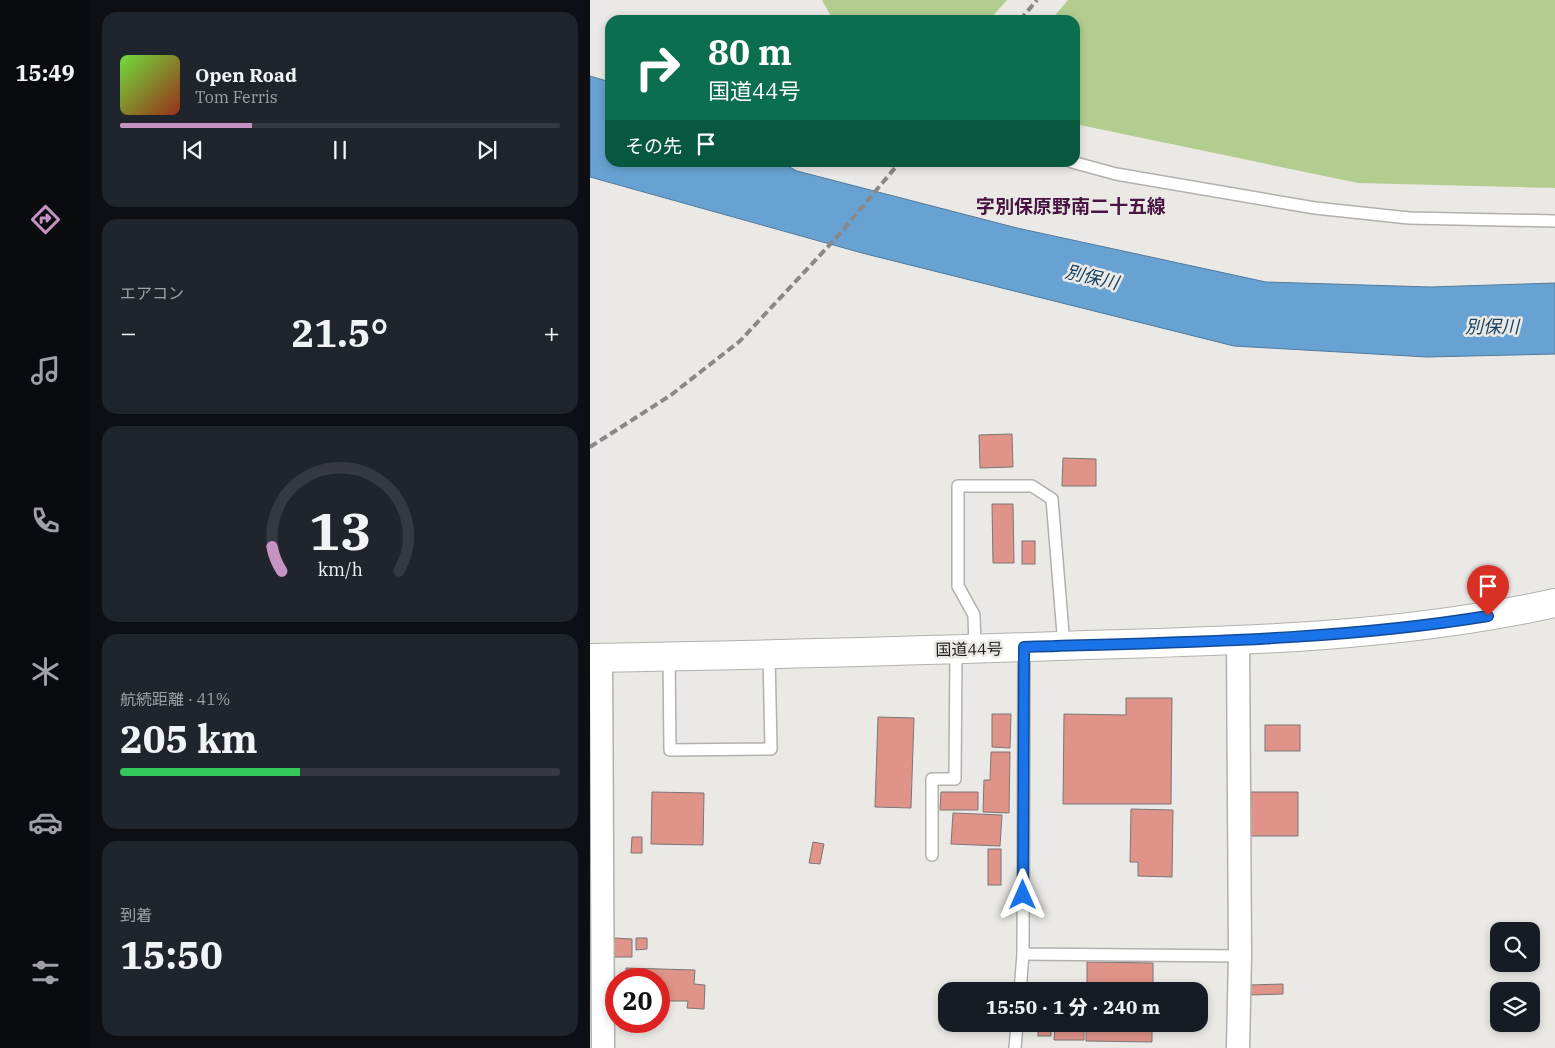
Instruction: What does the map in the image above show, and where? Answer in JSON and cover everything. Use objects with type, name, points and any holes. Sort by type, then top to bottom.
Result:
[{"type":"highway","name":"国道44号","points":[[595,658],[1238,641],[1357,633],[1458,620],[1555,603]]},
{"type":"street","points":[[1238,641],[1240,956],[1238,1048]]},
{"type":"street","points":[[595,658],[603,1048]]},
{"type":"lane","points":[[1080,164],[1116,174],[1315,208],[1409,218],[1555,221]]},
{"type":"lane","points":[[932,855],[932,779],[955,779],[965,649],[974,615],[958,586],[958,486],[1032,486],[1052,499],[1064,646]]},
{"type":"lane","points":[[1021,982],[1023,954],[1024,647]]},
{"type":"lane","points":[[669,656],[670,750],[771,749],[769,654]]},
{"type":"lane","points":[[1023,954],[1240,956]]},
{"type":"lane","points":[[1015,1048],[1016,1032]]},
{"type":"green space","points":[[822,0],[1007,0],[994,15],[830,15]]},
{"type":"green space","points":[[1068,0],[1555,0],[1555,188],[1358,183],[1080,125],[1080,15],[1055,15]]},
{"type":"water","name":"別保川","points":[[590,76],[605,80],[605,167],[790,167],[797,171],[1017,228],[1266,282],[1430,287],[1555,283],[1555,354],[1427,357],[1234,346],[862,253],[590,177]]},
{"type":"building","points":[[1012,434],[1013,467],[980,468],[979,435]]},
{"type":"building","points":[[1063,458],[1096,459],[1096,486],[1062,486]]},
{"type":"building","points":[[992,504],[1013,504],[1014,563],[993,563]]},
{"type":"building","points":[[1022,541],[1035,541],[1035,564],[1022,564]]},
{"type":"building","points":[[1126,698],[1172,698],[1171,804],[1063,804],[1064,714],[1126,715]]},
{"type":"building","points":[[992,714],[1011,714],[1010,748],[992,747]]},
{"type":"building","points":[[878,717],[914,718],[911,808],[875,807]]},
{"type":"building","points":[[1265,725],[1300,725],[1300,751],[1265,751]]},
{"type":"building","points":[[991,752],[1010,752],[1009,813],[983,812],[984,780],[990,780]]},
{"type":"building","points":[[652,792],[704,793],[703,845],[651,844]]},
{"type":"building","points":[[941,792],[978,792],[978,810],[940,810]]},
{"type":"building","points":[[1251,792],[1298,792],[1298,836],[1250,836]]},
{"type":"building","points":[[1131,809],[1173,810],[1172,877],[1138,876],[1138,862],[1130,862]]},
{"type":"building","points":[[953,813],[1002,815],[1000,846],[951,844]]},
{"type":"building","points":[[632,837],[642,837],[642,853],[631,853]]},
{"type":"building","points":[[813,842],[824,844],[820,864],[809,863]]},
{"type":"building","points":[[988,849],[1001,849],[1001,885],[988,885]]},
{"type":"building","points":[[614,938],[632,939],[632,957],[613,957]]},
{"type":"building","points":[[636,938],[647,938],[647,949],[636,950]]},
{"type":"building","points":[[1087,962],[1153,963],[1153,982],[1087,982]]},
{"type":"building","points":[[670,969],[695,970],[694,984],[705,985],[704,1009],[687,1008],[688,1001],[670,1001]]},
{"type":"building","points":[[1283,984],[1283,994],[1250,995],[1250,985]]},
{"type":"building","points":[[1038,1032],[1051,1032],[1051,1036],[1038,1036]]},
{"type":"building","points":[[1054,1032],[1084,1032],[1084,1040],[1054,1040]]},
{"type":"building","points":[[1086,1032],[1152,1032],[1152,1042],[1086,1041]]},
{"type":"railway","points":[[1024,15],[1037,0]]},
{"type":"railway","points":[[590,447],[671,395],[740,341],[837,237],[896,167]]},
{"type":"district","name":"字別保原野南二十五線","points":[[1071,206]]},
{"type":"route","points":[[1023,895],[1024,647],[1238,641],[1357,633],[1488,616]]}]
